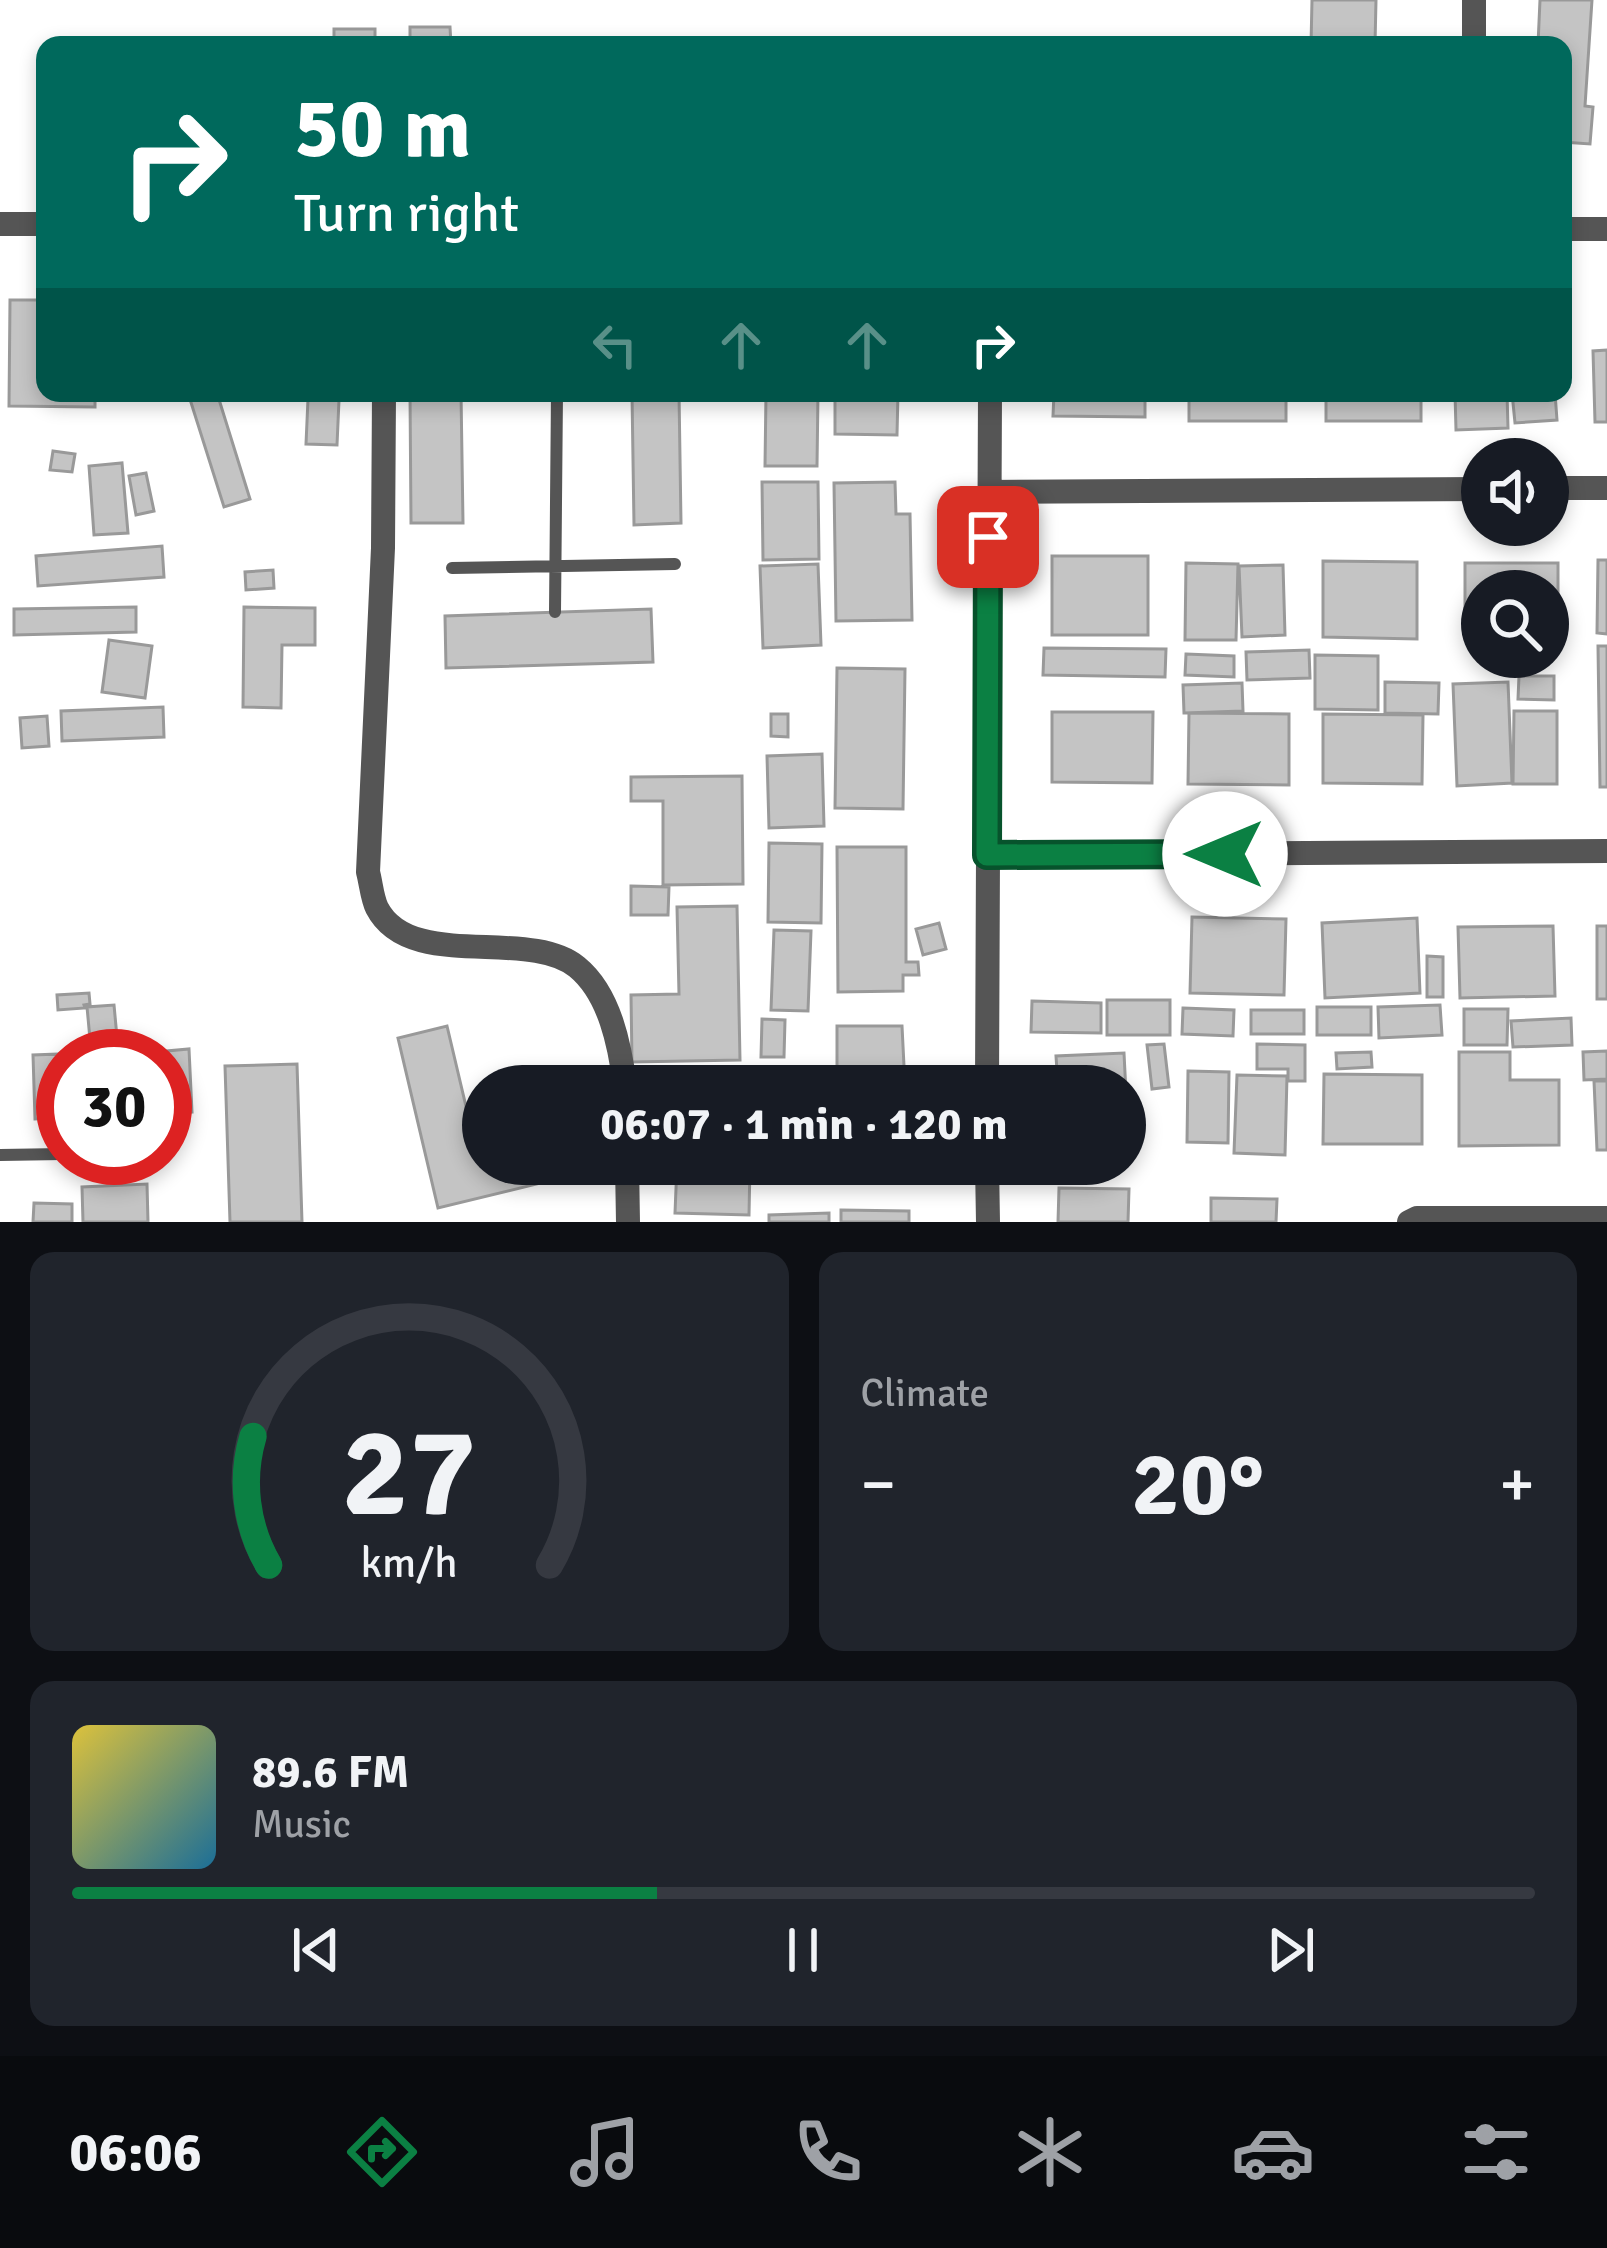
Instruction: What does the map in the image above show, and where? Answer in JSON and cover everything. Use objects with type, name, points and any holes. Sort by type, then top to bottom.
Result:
[{"type":"street","points":[[1474,0],[1474,36]]},
{"type":"street","points":[[0,224],[36,224]]},
{"type":"street","points":[[1572,229],[1607,229]]},
{"type":"street","points":[[384,402],[383,548],[368,872],[377,910],[398,930],[421,941],[556,955],[578,968],[604,1006],[620,1045],[622,1065]]},
{"type":"street","points":[[987,1065],[990,402]]},
{"type":"street","points":[[1569,488],[1607,488]]},
{"type":"street","points":[[988,492],[1461,489]]},
{"type":"street","points":[[987,855],[1607,851]]},
{"type":"street","points":[[627,1185],[628,1222]]},
{"type":"street","points":[[987,1185],[988,1222]]},
{"type":"street","points":[[1409,1222],[1607,1218]]},
{"type":"lane","points":[[555,612],[557,402]]},
{"type":"lane","points":[[452,568],[675,564]]},
{"type":"lane","points":[[0,1155],[36,1154]]},
{"type":"building","points":[[1312,0],[1376,0],[1375,36],[1311,36]]},
{"type":"building","points":[[1540,0],[1592,0],[1585,106],[1593,107],[1590,144],[1572,143],[1572,36],[1538,36]]},
{"type":"building","points":[[410,27],[450,27],[450,36],[410,36]]},
{"type":"building","points":[[334,29],[375,29],[375,36],[334,36]]},
{"type":"building","points":[[10,300],[36,300],[36,402],[95,402],[95,407],[9,406]]},
{"type":"building","points":[[1607,350],[1607,422],[1595,422],[1593,351]]},
{"type":"building","points":[[191,402],[220,402],[250,499],[224,507]]},
{"type":"building","points":[[308,402],[339,402],[337,445],[306,444]]},
{"type":"building","points":[[410,402],[461,402],[463,523],[411,523]]},
{"type":"building","points":[[632,402],[679,402],[681,523],[634,525]]},
{"type":"building","points":[[766,402],[818,402],[817,466],[765,466]]},
{"type":"building","points":[[835,402],[898,402],[897,435],[835,434]]},
{"type":"building","points":[[1054,402],[1145,402],[1145,417],[1053,416]]},
{"type":"building","points":[[1189,402],[1286,402],[1286,421],[1189,421]]},
{"type":"building","points":[[1326,402],[1421,402],[1421,421],[1326,421]]},
{"type":"building","points":[[1455,402],[1507,402],[1508,428],[1456,430]]},
{"type":"building","points":[[1513,402],[1556,402],[1557,420],[1515,423]]},
{"type":"building","points":[[53,451],[75,454],[72,472],[50,470]]},
{"type":"building","points":[[122,463],[128,533],[94,535],[89,466]]},
{"type":"building","points":[[146,473],[154,511],[136,515],[129,476]]},
{"type":"building","points":[[762,482],[818,482],[819,559],[763,560]]},
{"type":"building","points":[[895,482],[896,514],[910,514],[912,620],[836,621],[834,483]]},
{"type":"building","points":[[162,546],[164,577],[38,586],[36,556]]},
{"type":"building","points":[[1052,556],[1148,556],[1148,635],[1052,635]]},
{"type":"building","points":[[1598,560],[1607,560],[1607,634],[1597,633]]},
{"type":"building","points":[[1323,561],[1417,562],[1417,639],[1323,637]]},
{"type":"building","points":[[1186,563],[1238,564],[1236,640],[1185,640]]},
{"type":"building","points":[[1465,563],[1558,563],[1558,570],[1465,570]]},
{"type":"building","points":[[818,564],[821,645],[763,648],[760,566]]},
{"type":"building","points":[[1283,565],[1285,635],[1242,637],[1239,566]]},
{"type":"building","points":[[273,570],[274,588],[246,590],[245,572]]},
{"type":"building","points":[[136,607],[136,632],[14,635],[14,609]]},
{"type":"building","points":[[244,607],[315,608],[315,645],[282,645],[281,708],[243,707]]},
{"type":"building","points":[[651,609],[653,662],[446,668],[445,616]]},
{"type":"building","points":[[109,640],[152,646],[145,698],[102,692]]},
{"type":"building","points":[[1598,646],[1607,646],[1607,787],[1600,787]]},
{"type":"building","points":[[1044,648],[1166,649],[1165,677],[1043,675]]},
{"type":"building","points":[[1309,650],[1310,678],[1247,680],[1246,652]]},
{"type":"building","points":[[1186,654],[1234,656],[1234,677],[1185,675]]},
{"type":"building","points":[[1315,655],[1378,656],[1378,710],[1315,709]]},
{"type":"building","points":[[837,668],[905,669],[903,809],[835,808]]},
{"type":"building","points":[[1519,678],[1554,678],[1554,700],[1518,699]]},
{"type":"building","points":[[1385,682],[1439,683],[1438,714],[1385,713]]},
{"type":"building","points":[[1508,682],[1512,783],[1457,786],[1453,684]]},
{"type":"building","points":[[1242,683],[1243,711],[1184,713],[1183,685]]},
{"type":"building","points":[[163,707],[164,737],[62,741],[61,711]]},
{"type":"building","points":[[1514,711],[1557,711],[1557,784],[1513,784]]},
{"type":"building","points":[[1052,712],[1153,712],[1152,783],[1052,782]]},
{"type":"building","points":[[1189,713],[1289,714],[1289,785],[1188,784]]},
{"type":"building","points":[[771,714],[788,714],[788,737],[771,736]]},
{"type":"building","points":[[1323,714],[1423,715],[1422,784],[1323,783]]},
{"type":"building","points":[[47,716],[49,746],[22,748],[20,718]]},
{"type":"building","points":[[822,754],[824,826],[769,828],[767,756]]},
{"type":"building","points":[[742,776],[743,884],[663,885],[663,801],[631,801],[631,777]]},
{"type":"building","points":[[769,843],[822,844],[821,923],[768,922]]},
{"type":"building","points":[[837,847],[906,847],[906,962],[918,962],[919,975],[903,975],[903,991],[838,992]]},
{"type":"building","points":[[631,886],[669,887],[668,915],[631,915]]},
{"type":"building","points":[[737,906],[740,1060],[632,1062],[631,995],[679,994],[677,907]]},
{"type":"building","points":[[1192,917],[1286,919],[1284,995],[1190,993]]},
{"type":"building","points":[[1417,918],[1420,993],[1325,998],[1322,923]]},
{"type":"building","points":[[939,923],[946,949],[923,955],[916,929]]},
{"type":"building","points":[[1553,926],[1555,996],[1460,998],[1458,927]]},
{"type":"building","points":[[1597,926],[1607,926],[1607,999],[1597,999]]},
{"type":"building","points":[[774,930],[811,931],[808,1011],[771,1010]]},
{"type":"building","points":[[1427,956],[1443,957],[1443,997],[1427,997]]},
{"type":"building","points":[[89,993],[90,1004],[85,1008],[58,1010],[57,995]]},
{"type":"building","points":[[1107,1000],[1170,1000],[1170,1035],[1107,1035]]},
{"type":"building","points":[[1032,1001],[1101,1003],[1101,1033],[1031,1032]]},
{"type":"building","points":[[114,1005],[116,1029],[89,1029],[87,1007]]},
{"type":"building","points":[[1440,1005],[1442,1035],[1379,1038],[1378,1007]]},
{"type":"building","points":[[1317,1007],[1371,1007],[1371,1035],[1317,1035]]},
{"type":"building","points":[[1183,1008],[1234,1010],[1233,1036],[1182,1034]]},
{"type":"building","points":[[1464,1009],[1508,1009],[1507,1045],[1464,1045]]},
{"type":"building","points":[[1251,1010],[1304,1010],[1304,1034],[1251,1034]]},
{"type":"building","points":[[1571,1018],[1572,1045],[1513,1047],[1511,1021]]},
{"type":"building","points":[[762,1019],[785,1020],[784,1057],[761,1057]]},
{"type":"building","points":[[447,1026],[462,1089],[462,1185],[533,1185],[438,1208],[398,1038]]},
{"type":"building","points":[[837,1026],[902,1026],[904,1065],[837,1065]]},
{"type":"building","points":[[1164,1044],[1169,1087],[1152,1089],[1147,1045]]},
{"type":"building","points":[[1257,1044],[1305,1045],[1305,1081],[1288,1081],[1288,1069],[1257,1069]]},
{"type":"building","points":[[1607,1051],[1607,1079],[1584,1080],[1583,1052]]},
{"type":"building","points":[[1371,1052],[1372,1067],[1337,1069],[1336,1053]]},
{"type":"building","points":[[1459,1052],[1510,1052],[1510,1080],[1559,1080],[1559,1145],[1459,1146]]},
{"type":"building","points":[[1124,1053],[1125,1065],[1057,1065],[1056,1056]]},
{"type":"building","points":[[36,1055],[36,1119],[35,1119]]},
{"type":"building","points":[[297,1064],[302,1222],[230,1222],[225,1066]]},
{"type":"building","points":[[1188,1071],[1229,1072],[1228,1143],[1187,1142]]},
{"type":"building","points":[[1324,1074],[1422,1075],[1422,1144],[1323,1144]]},
{"type":"building","points":[[1237,1075],[1287,1076],[1285,1155],[1234,1153]]},
{"type":"building","points":[[1594,1081],[1607,1081],[1607,1150],[1597,1150]]},
{"type":"building","points":[[147,1185],[148,1222],[83,1222],[82,1187]]},
{"type":"building","points":[[676,1185],[750,1185],[749,1215],[675,1213]]},
{"type":"building","points":[[1059,1188],[1129,1189],[1128,1222],[1058,1222]]},
{"type":"building","points":[[1211,1198],[1277,1199],[1276,1222],[1211,1222]]},
{"type":"building","points":[[34,1203],[72,1204],[72,1222],[33,1222]]},
{"type":"building","points":[[841,1210],[909,1211],[909,1222],[841,1222]]},
{"type":"building","points":[[829,1213],[829,1222],[769,1222],[769,1215]]},
{"type":"route","points":[[988,537],[987,855],[1225,854]]}]
